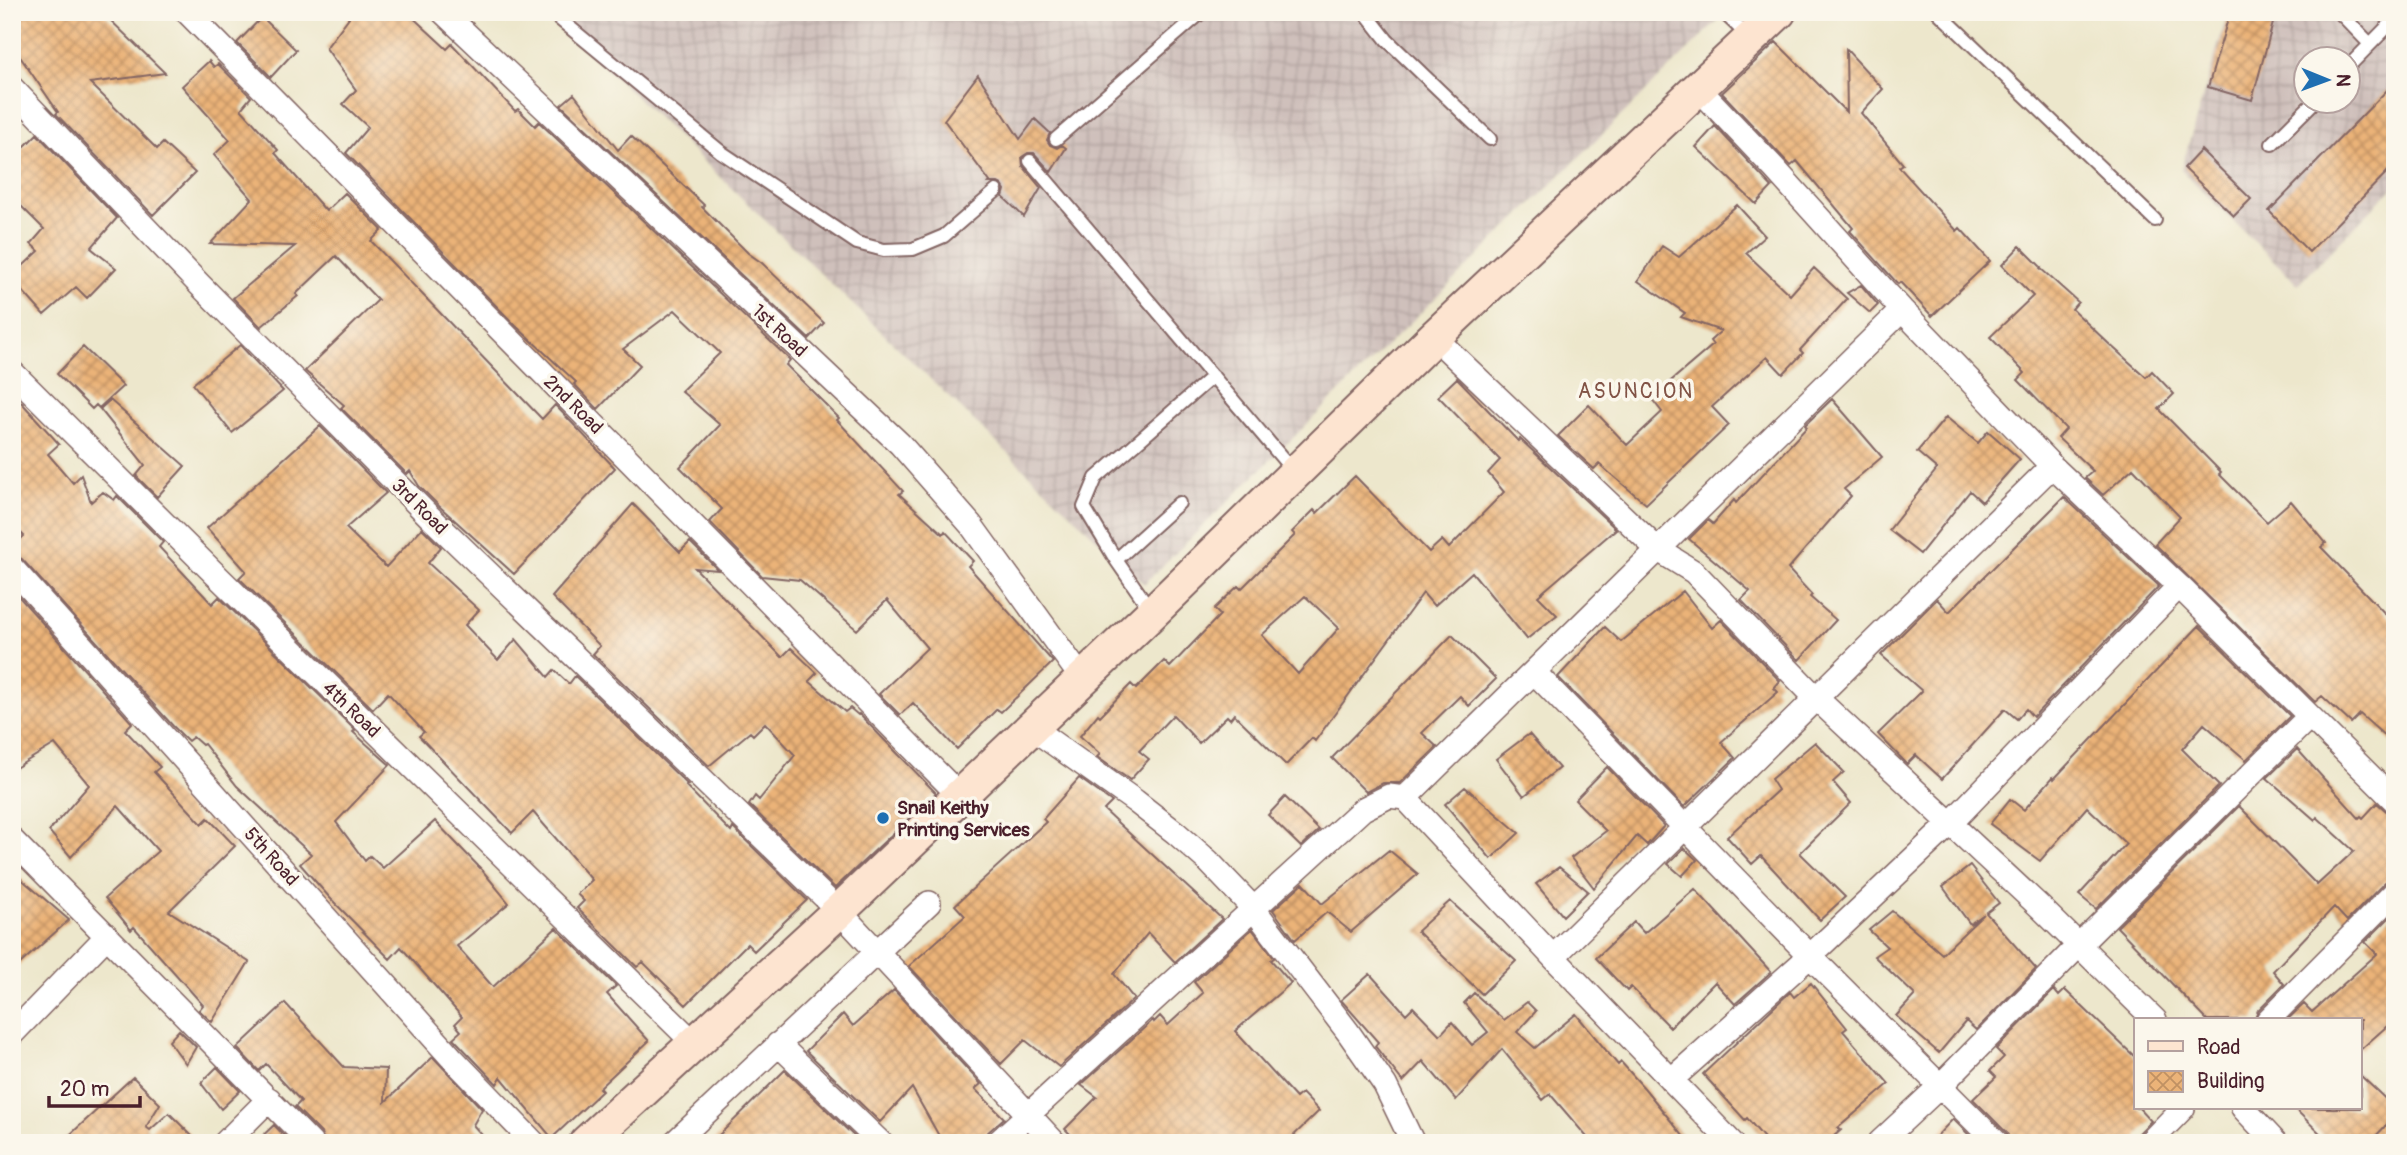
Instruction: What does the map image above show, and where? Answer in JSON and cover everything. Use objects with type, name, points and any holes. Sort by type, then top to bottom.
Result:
[{"type":"main road","points":[[586,1143],[839,911],[1083,680],[1434,337],[1779,12]]},
{"type":"street","name":"2nd Road","points":[[187,12],[960,796]]},
{"type":"street","name":"1st Road","points":[[443,12],[900,444],[971,525],[1083,680]]},
{"type":"street","name":"3rd Road","points":[[12,88],[200,284],[429,516],[839,911],[1055,1143]]},
{"type":"street","points":[[1698,88],[1902,310],[2052,466],[2179,586],[2395,802]]},
{"type":"street","points":[[1405,798],[1902,310]]},
{"type":"street","points":[[1434,337],[1657,549],[1694,572],[1816,698],[2153,1018]]},
{"type":"street","name":"4th Road","points":[[12,372],[231,591],[695,1044]]},
{"type":"street","points":[[1553,957],[2052,466]]},
{"type":"street","name":"5th Road","points":[[12,568],[451,1057],[534,1143]]},
{"type":"street","points":[[1671,1080],[1810,956],[1950,824],[2179,586]]},
{"type":"street","points":[[1534,672],[1810,956],[1997,1143]]},
{"type":"street","points":[[1879,1143],[1939,1087],[2309,717]]},
{"type":"street","points":[[1032,728],[1135,801],[1176,834],[1208,861],[1253,908],[1349,1032],[1385,1085],[1413,1143]]},
{"type":"street","points":[[997,1143],[1363,809],[1378,799],[1389,796],[1405,798],[1732,1143]]},
{"type":"street","points":[[12,840],[311,1143]]},
{"type":"street","points":[[2270,1018],[2395,892]]},
{"type":"street","points":[[674,1143],[929,903]]},
{"type":"street","points":[[12,1034],[107,936]]},
{"type":"street","points":[[778,1044],[881,1143]]},
{"type":"street","points":[[225,1143],[269,1099]]},
{"type":"street","points":[[2149,1143],[2181,1110]]},
{"type":"street","points":[[2245,1110],[2276,1143]]},
{"type":"lane","points":[[551,12],[721,152],[857,243],[884,250],[913,249],[944,236],[996,191]]},
{"type":"lane","points":[[1056,139],[1202,12]]},
{"type":"lane","points":[[1365,12],[1387,40],[1490,139]]},
{"type":"lane","points":[[1723,12],[1750,38]]},
{"type":"lane","points":[[1938,12],[2155,220]]},
{"type":"lane","points":[[2339,12],[2370,44]]},
{"type":"lane","points":[[2362,52],[2395,19]]},
{"type":"lane","points":[[2272,144],[2300,116]]},
{"type":"lane","points":[[1030,161],[1295,473]]},
{"type":"lane","points":[[1153,612],[1116,560],[1084,507],[1096,478],[1213,376]]},
{"type":"lane","points":[[1116,560],[1179,503]]},
{"type":"shaded area","points":[[548,12],[1727,12],[1144,584]]},
{"type":"shaded area","points":[[2228,12],[2395,12],[2395,185],[2298,284],[2181,170]]},
{"type":"building","points":[[12,12],[102,12],[165,73],[90,83],[157,149],[163,143],[195,173],[153,215],[56,114],[58,112],[12,45]]},
{"type":"building","points":[[353,12],[407,12],[447,49],[452,44],[515,111],[518,109],[535,126],[539,122],[790,360],[786,365],[839,418],[837,420],[903,491],[899,494],[943,534],[945,531],[973,561],[968,566],[1053,662],[1001,712],[997,709],[957,749],[913,703],[900,715],[879,694],[927,648],[887,600],[857,630],[800,580],[762,576],[710,522],[722,509],[680,467],[720,425],[681,391],[720,353],[675,310],[623,349],[640,365],[598,409],[574,384],[576,382],[516,326],[346,153],[368,127],[343,104],[356,90],[326,48]]},
{"type":"building","points":[[2230,12],[2276,12],[2252,100],[2208,87]]},
{"type":"building","points":[[262,17],[296,50],[271,77],[237,43]]},
{"type":"building","points":[[1776,42],[1847,113],[1846,49],[1883,89],[1861,113],[1903,164],[1899,167],[1957,231],[1960,228],[1990,261],[1932,316],[1900,282],[1898,284],[1850,231],[1853,228],[1797,161],[1791,166],[1722,93]]},
{"type":"building","points":[[209,61],[214,67],[218,64],[251,97],[241,109],[278,150],[275,153],[326,211],[345,193],[382,230],[371,241],[542,419],[555,405],[615,468],[514,574],[439,506],[419,486],[410,471],[407,474],[341,408],[344,405],[305,371],[378,300],[336,256],[296,294],[298,296],[261,327],[233,298],[295,246],[210,244],[252,199],[214,155],[230,140],[182,86]]},
{"type":"building","points":[[978,75],[1020,139],[1035,119],[1050,133],[1047,140],[1050,145],[1057,148],[1062,145],[1066,148],[1051,172],[1034,153],[1022,157],[1023,166],[1041,188],[1024,217],[1003,197],[1005,190],[1002,185],[989,183],[944,120]]},
{"type":"building","points":[[2395,82],[2395,164],[2309,252],[2269,211]]},
{"type":"building","points":[[574,94],[618,150],[631,136],[704,205],[702,207],[748,253],[762,263],[824,323],[809,339],[561,105]]},
{"type":"building","points":[[1715,126],[1772,187],[1756,204],[1696,147]]},
{"type":"building","points":[[37,134],[117,218],[91,248],[116,268],[87,298],[76,287],[44,315],[12,279],[39,251],[31,244],[44,229],[12,197],[12,159]]},
{"type":"building","points":[[2201,150],[2251,199],[2234,216],[2184,168]]},
{"type":"building","points":[[1737,205],[1765,236],[1746,253],[1790,295],[1814,268],[1847,299],[1800,350],[1803,353],[1783,374],[1767,357],[1712,407],[1729,425],[1646,504],[1599,464],[1594,469],[1558,436],[1589,405],[1627,445],[1662,412],[1651,398],[1713,345],[1710,341],[1721,331],[1681,317],[1685,313],[1638,281],[1662,246],[1679,257]]},
{"type":"building","points":[[2020,246],[2078,302],[2072,309],[2146,377],[2152,371],[2174,394],[2159,409],[2221,472],[2219,474],[2267,522],[2291,501],[2326,543],[2321,547],[2395,624],[2395,745],[2360,714],[2351,723],[2322,696],[2315,702],[2155,544],[2180,517],[2133,468],[2103,495],[2085,478],[2093,471],[2058,438],[2066,429],[2018,380],[2025,373],[1990,337],[2033,296],[2002,265]]},
{"type":"building","points":[[1861,285],[1878,305],[1870,313],[1847,293]]},
{"type":"building","points":[[240,345],[283,391],[232,433],[193,384]]},
{"type":"building","points":[[83,347],[123,386],[99,408],[96,405],[92,409],[57,374]]},
{"type":"building","points":[[1457,378],[1518,441],[1520,439],[1616,529],[1538,596],[1557,615],[1527,639],[1472,572],[1434,606],[1423,593],[1315,741],[1312,738],[1286,765],[1234,714],[1230,719],[1227,716],[1199,743],[1173,715],[1139,751],[1149,759],[1130,780],[1097,757],[1100,754],[1080,736],[1098,714],[1100,716],[1131,684],[1136,689],[1164,661],[1170,667],[1220,615],[1214,609],[1238,586],[1241,589],[1295,535],[1292,532],[1314,510],[1317,513],[1355,476],[1429,552],[1442,540],[1449,548],[1504,492],[1488,473],[1500,460],[1438,396]],"holes":[[[1305,596],[1339,628],[1298,674],[1262,635]]]},
{"type":"building","points":[[12,392],[59,444],[48,454],[73,483],[81,475],[91,502],[103,492],[114,500],[117,496],[163,542],[159,547],[212,604],[219,597],[355,730],[353,732],[390,765],[336,822],[365,861],[370,856],[383,868],[435,821],[509,903],[457,946],[493,987],[556,928],[616,986],[607,994],[649,1041],[599,1088],[602,1091],[552,1138],[501,1077],[497,1084],[453,1038],[461,1031],[455,1024],[462,1017],[401,947],[390,959],[300,864],[311,854],[237,786],[204,744],[193,737],[188,741],[173,726],[22,559],[12,554],[12,547],[24,536],[12,524]]},
{"type":"building","points":[[1832,399],[1882,457],[1844,489],[1851,496],[1788,569],[1812,595],[1810,597],[1836,620],[1799,660],[1741,600],[1750,591],[1689,539],[1708,520],[1713,524],[1734,500],[1736,503],[1807,427],[1805,425]]},
{"type":"building","points":[[110,400],[185,466],[157,497],[136,476],[145,465],[100,409]]},
{"type":"building","points":[[1946,417],[1978,443],[1988,431],[2020,459],[1982,502],[1970,491],[1920,554],[1889,530],[1937,469],[1917,452]]},
{"type":"building","points":[[320,426],[386,493],[346,528],[386,567],[422,528],[441,547],[428,563],[479,610],[465,625],[498,660],[516,639],[548,677],[554,670],[569,684],[575,676],[688,785],[686,786],[731,832],[733,828],[807,900],[754,951],[747,944],[686,1005],[643,962],[637,967],[577,908],[584,901],[577,894],[592,880],[533,812],[512,833],[419,736],[424,732],[388,693],[373,709],[239,578],[246,571],[207,528]]},
{"type":"building","points":[[2064,497],[2159,586],[2033,717],[2026,709],[2017,719],[2005,709],[1942,779],[1916,755],[1907,764],[1878,734],[1922,691],[1881,655],[1937,599],[1949,612]]},
{"type":"building","points":[[633,504],[680,552],[690,542],[718,570],[695,568],[782,657],[791,648],[817,673],[809,681],[845,712],[850,708],[859,714],[936,793],[835,888],[749,805],[755,796],[759,800],[795,755],[765,723],[753,735],[750,732],[709,766],[593,654],[600,646],[552,597]]},
{"type":"building","points":[[12,589],[132,723],[125,730],[160,767],[154,772],[202,824],[208,818],[235,846],[169,911],[249,962],[212,1022],[199,1010],[203,1005],[134,927],[131,930],[105,898],[158,851],[118,806],[71,857],[49,831],[89,785],[55,744],[12,770]]},
{"type":"building","points":[[1683,591],[1712,628],[1721,620],[1780,681],[1774,688],[1778,692],[1721,742],[1735,758],[1684,807],[1558,677],[1605,627],[1621,642]]},
{"type":"building","points":[[2199,626],[2290,716],[2246,760],[2204,724],[2182,749],[2219,786],[2096,909],[2079,895],[2126,844],[2087,807],[2040,861],[1990,824],[2010,799],[2024,810]]},
{"type":"building","points":[[1452,635],[1496,679],[1469,706],[1460,696],[1422,733],[1437,747],[1400,783],[1383,783],[1366,792],[1332,758]]},
{"type":"building","points":[[1529,734],[1559,768],[1524,796],[1496,759]]},
{"type":"building","points":[[1815,742],[1844,772],[1833,782],[1851,803],[1800,853],[1845,897],[1820,920],[1761,856],[1752,864],[1727,837],[1778,790],[1771,779]]},
{"type":"building","points":[[2297,749],[2359,818],[2363,818],[2377,803],[2395,815],[2395,878],[2385,882],[2347,921],[2334,907],[2273,971],[2284,984],[2258,1010],[2255,1018],[2205,1018],[2117,927],[2239,806],[2317,885],[2354,851],[2317,817],[2315,820],[2267,778]]},
{"type":"building","points":[[1607,767],[1664,826],[1647,845],[1637,836],[1594,888],[1571,858],[1606,831],[1575,800]]},
{"type":"building","points":[[1079,778],[1112,802],[1104,810],[1222,919],[1175,962],[1148,933],[1114,974],[1134,999],[1059,1067],[1025,1040],[1001,1064],[909,966],[965,916],[955,905],[1046,822],[1043,819]]},
{"type":"building","points":[[1465,787],[1519,833],[1491,859],[1445,804]]},
{"type":"building","points":[[1285,797],[1319,830],[1301,847],[1268,815]]},
{"type":"building","points":[[1684,848],[1697,860],[1682,876],[1668,864]]},
{"type":"building","points":[[1389,850],[1418,874],[1351,932],[1327,912],[1295,940],[1273,910],[1303,883],[1322,904]]},
{"type":"building","points":[[1970,866],[1999,903],[1986,913],[2036,969],[1976,1030],[1966,1021],[1939,1053],[1896,1016],[1915,995],[1874,956],[1887,947],[1869,930],[1892,911],[1942,954],[1984,914],[1970,924],[1943,887]]},
{"type":"building","points":[[1559,867],[1588,891],[1563,916],[1536,884]]},
{"type":"building","points":[[12,871],[69,920],[12,971]]},
{"type":"building","points":[[1695,889],[1771,972],[1735,1004],[1715,982],[1670,1027],[1631,987],[1627,991],[1596,958],[1634,922],[1644,933]]},
{"type":"building","points":[[1450,901],[1516,961],[1482,994],[1417,931]]},
{"type":"building","points":[[2395,912],[2395,1019],[2362,1048],[2362,1018],[2289,1018],[2304,1004],[2312,1012],[2377,954],[2365,942]]},
{"type":"building","points":[[1252,929],[1274,958],[1271,960],[1291,983],[1235,1031],[1296,1098],[1302,1093],[1319,1111],[1286,1143],[1079,1143],[1065,1129],[1097,1097],[1081,1085],[1153,1020],[1154,1022],[1160,1016],[1168,1025],[1203,993],[1194,982]]},
{"type":"building","points":[[1370,974],[1406,1014],[1413,1007],[1440,1035],[1452,1022],[1472,1045],[1488,1032],[1464,1003],[1474,993],[1504,1020],[1527,1002],[1536,1011],[1517,1032],[1535,1048],[1576,1014],[1618,1065],[1621,1062],[1645,1089],[1689,1143],[1592,1143],[1550,1094],[1543,1100],[1502,1049],[1456,1100],[1423,1061],[1403,1082],[1375,1046],[1378,1042],[1341,1000]]},
{"type":"building","points":[[1811,983],[1847,1028],[1843,1031],[1889,1084],[1838,1128],[1841,1130],[1826,1143],[1768,1143],[1703,1074],[1790,992],[1794,997]]},
{"type":"building","points":[[894,990],[981,1084],[975,1089],[1004,1118],[987,1133],[983,1143],[943,1143],[912,1088],[880,1122],[806,1051],[843,1014],[853,1026]]},
{"type":"building","points":[[2054,990],[2059,996],[2065,990],[2134,1056],[2134,1110],[2141,1110],[2151,1121],[2139,1133],[2135,1143],[2011,1143],[2007,1133],[1973,1099],[1996,1077],[1990,1071],[2004,1057],[1996,1049]]},
{"type":"building","points":[[285,1003],[344,1067],[386,1069],[385,1102],[433,1057],[482,1109],[473,1125],[489,1143],[325,1143],[321,1133],[295,1107],[301,1101],[266,1064],[259,1071],[237,1048]]},
{"type":"building","points":[[179,1030],[196,1047],[186,1064],[169,1041]]},
{"type":"building","points":[[217,1067],[240,1091],[221,1109],[201,1083]]},
{"type":"building","points":[[785,1070],[860,1142],[860,1143],[711,1143]]},
{"type":"building","points":[[133,1077],[160,1104],[146,1127],[150,1130],[169,1113],[199,1143],[61,1143]]},
{"type":"building","points":[[2362,1077],[2395,1108],[2395,1116],[2369,1143],[2330,1143],[2296,1110],[2362,1110]]},
{"type":"building","points":[[1953,1119],[1977,1143],[1930,1143]]},
{"type":"building","points":[[274,1125],[291,1143],[255,1143]]},
{"type":"place","name":"Snail Keithy Printing Services","points":[[883,818]]},
{"type":"district","name":"ASUNCION","points":[[1636,391]]}]
